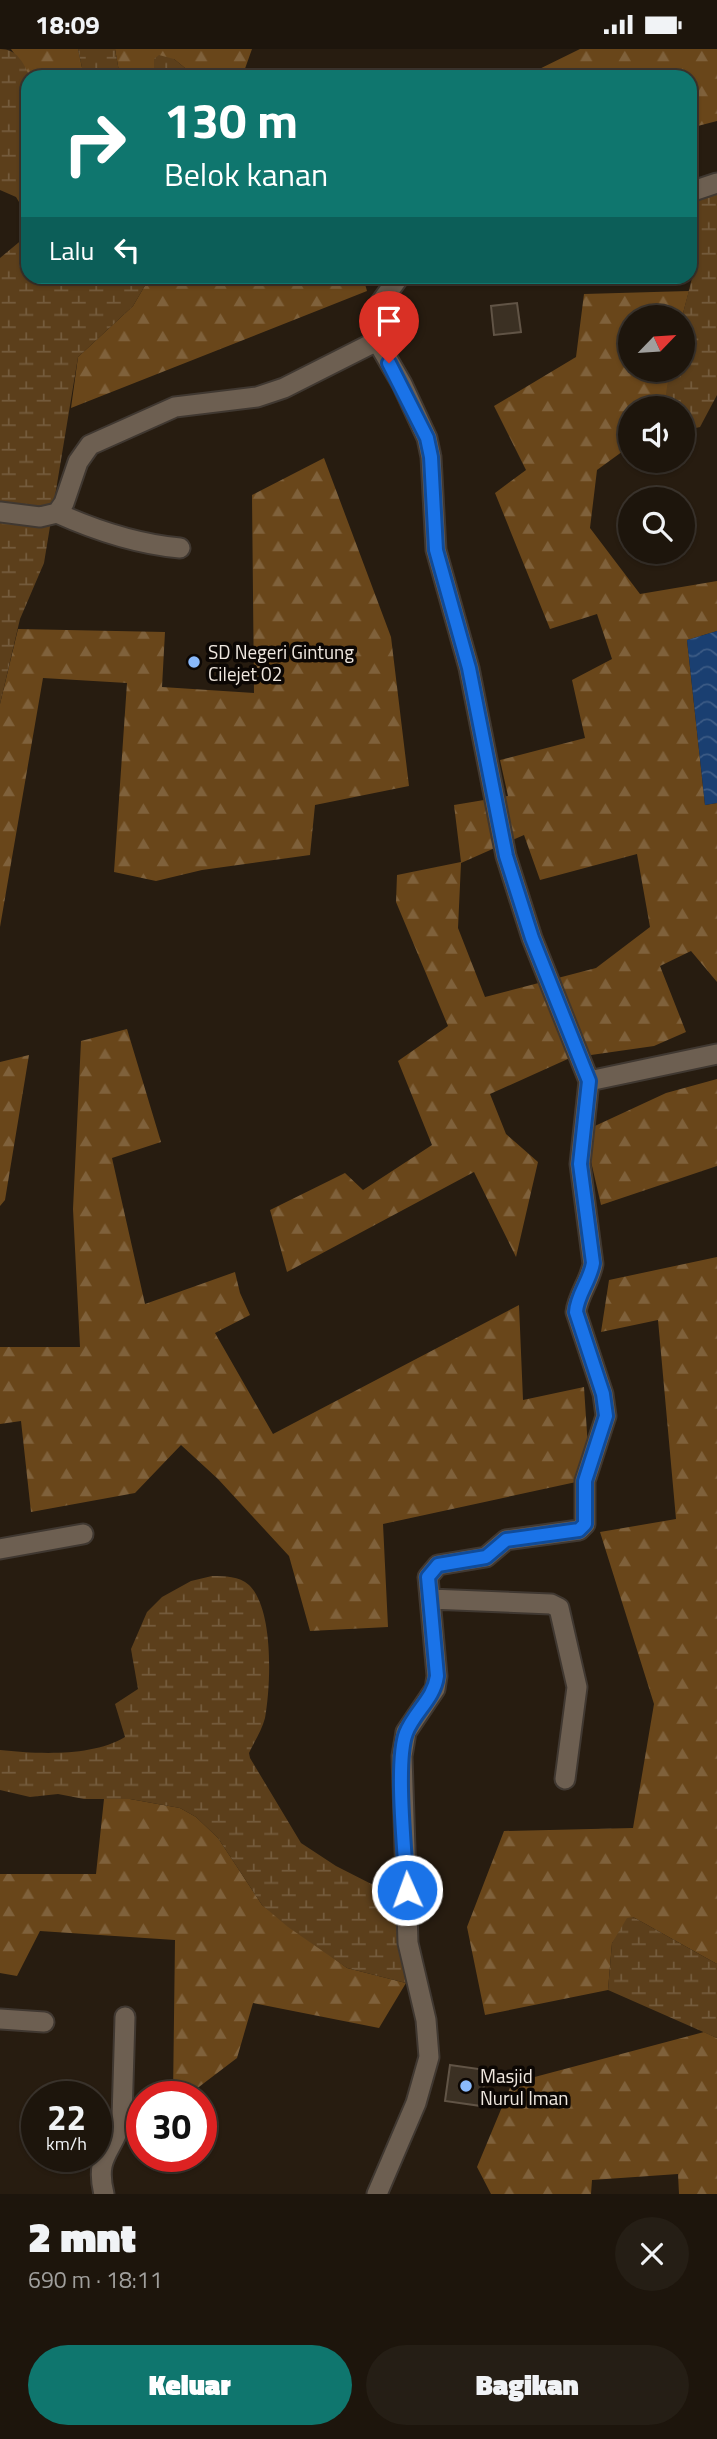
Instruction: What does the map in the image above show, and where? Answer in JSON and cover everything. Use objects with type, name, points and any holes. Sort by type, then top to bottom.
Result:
[{"type":"street","points":[[697,190],[717,184]]},
{"type":"street","points":[[377,2194],[416,2103],[429,2057],[426,2019],[408,1944],[402,1756],[406,1732],[435,1689],[437,1676],[428,1577],[438,1565],[486,1557],[506,1540],[579,1530],[585,1524],[585,1481],[606,1416],[603,1394],[576,1312],[577,1302],[590,1279],[593,1263],[580,1164],[589,1081],[532,938],[506,856],[469,668],[436,550],[431,457],[427,438],[402,384],[377,341],[376,319],[381,302],[394,284]]},
{"type":"street","points":[[57,513],[64,503],[78,462],[90,445],[175,407],[257,397],[284,389],[377,341]]},
{"type":"street","points":[[0,512],[40,517],[57,513],[96,531],[149,545],[180,548]]},
{"type":"street","points":[[589,1081],[717,1054]]},
{"type":"street","points":[[0,1549],[83,1534]]},
{"type":"street","points":[[430,1599],[551,1604],[559,1608],[577,1687],[565,1779]]},
{"type":"street","points":[[104,2194],[100,2165],[119,2130],[122,2118],[125,2017]]},
{"type":"street","points":[[0,2019],[44,2022]]},
{"type":"green space","points":[[0,49],[15,54],[26,70],[21,70],[21,205],[16,197],[0,190]]},
{"type":"green space","points":[[11,49],[78,49],[82,70],[25,70]]},
{"type":"green space","points":[[78,49],[115,49],[119,70],[82,70]]},
{"type":"green space","points":[[115,49],[252,49],[244,70],[187,70],[174,59],[155,70],[119,70]]},
{"type":"green space","points":[[580,49],[717,49],[717,121],[697,126],[697,70],[537,70]]},
{"type":"green space","points":[[159,55],[174,59],[187,70],[154,70],[154,59]]},
{"type":"green space","points":[[717,193],[717,395],[700,427],[695,428],[695,396],[666,396],[668,382],[695,382],[695,305],[685,305],[691,284],[697,284],[697,200]]},
{"type":"green space","points":[[21,240],[21,284],[146,284],[133,306],[78,357],[44,563],[20,619],[0,704],[0,258]]},
{"type":"green space","points":[[146,284],[365,284],[367,291],[71,408],[78,357],[133,306]]},
{"type":"green space","points":[[689,291],[685,305],[618,305],[618,382],[668,382],[667,396],[618,396],[618,455],[597,470],[590,528],[640,594],[717,581],[717,631],[687,640],[705,805],[717,803],[717,982],[691,951],[660,966],[686,1032],[654,1046],[570,1058],[490,1094],[506,1134],[538,1162],[516,1257],[474,1172],[287,1272],[270,1210],[345,1173],[363,1190],[432,1145],[398,1061],[448,1026],[396,902],[397,875],[461,862],[454,805],[508,796],[500,760],[585,738],[572,680],[612,659],[597,614],[550,629],[495,493],[526,470],[494,406],[576,357],[584,294]],"holes":[[[524,835],[540,880],[637,854],[650,927],[596,968],[485,997],[458,928],[461,863]]]},
{"type":"green space","points":[[324,458],[391,637],[409,786],[315,805],[310,855],[202,870],[156,881],[114,872],[127,683],[43,678],[0,927],[0,704],[18,629],[165,632],[162,687],[254,693],[252,495]]},
{"type":"green space","points":[[127,1029],[161,1142],[112,1158],[145,1304],[235,1272],[240,1293],[250,1315],[215,1333],[273,1434],[519,1305],[523,1400],[584,1387],[590,1479],[383,1524],[388,1627],[310,1631],[289,1556],[218,1479],[181,1445],[135,1493],[31,1512],[21,1421],[0,1424],[0,1347],[80,1347],[73,1209],[81,1041]]},
{"type":"green space","points":[[29,1055],[5,1200],[0,1206],[0,1062]]},
{"type":"green space","points":[[717,1079],[717,1166],[601,1205],[584,1131],[666,1093]]},
{"type":"green space","points":[[717,1257],[717,1964],[633,1917],[612,1943],[608,1990],[485,2015],[467,1927],[504,1831],[633,1828],[654,1704],[600,1532],[676,1519],[658,1320],[601,1332],[609,1280]]},
{"type":"green space","points":[[212,1576],[236,1578],[249,1585],[257,1596],[267,1629],[267,1704],[264,1722],[249,1753],[250,1758],[301,1843],[336,1866],[393,1895],[406,1983],[347,1968],[288,1927],[262,1905],[218,1838],[196,1817],[180,1808],[130,1799],[84,1799],[58,1794],[30,1797],[0,1790],[0,1750],[64,1753],[97,1748],[125,1737],[115,1704],[138,1689],[131,1649],[147,1612],[162,1597],[191,1581]]},
{"type":"green space","points":[[104,1799],[130,1799],[180,1808],[196,1817],[218,1838],[262,1905],[347,1968],[406,1983],[379,2028],[253,2003],[237,2058],[207,2081],[173,2081],[175,1940],[40,1931],[17,1976],[0,1973],[0,1874],[96,1874]]},
{"type":"green space","points":[[633,1917],[717,1964],[717,2038],[608,1990],[612,1943],[627,1918]]},
{"type":"green space","points":[[704,2032],[717,2038],[717,2194],[679,2194],[678,2174],[592,2180],[591,2194],[491,2194],[477,2167],[512,2083]]},
{"type":"water","points":[[717,631],[717,803],[705,805],[687,640]]},
{"type":"building","points":[[517,303],[521,332],[494,335],[491,306]]},
{"type":"building","name":"Masjid Nurul Iman","points":[[450,2065],[486,2070],[481,2106],[445,2101]]},
{"type":"place","name":"SD Negeri Gintung Cilejet 02","points":[[194,662]]},
{"type":"place","name":"Masjid Nurul Iman","points":[[466,2086]]},
{"type":"route","points":[[389,363],[402,384],[427,438],[431,457],[436,550],[469,668],[506,856],[532,938],[589,1081],[580,1164],[593,1263],[590,1279],[577,1302],[576,1312],[603,1394],[606,1416],[602,1436],[585,1481],[585,1524],[579,1530],[506,1540],[499,1543],[486,1557],[438,1565],[428,1577],[437,1676],[435,1689],[406,1732],[402,1756],[407,1890]]}]
